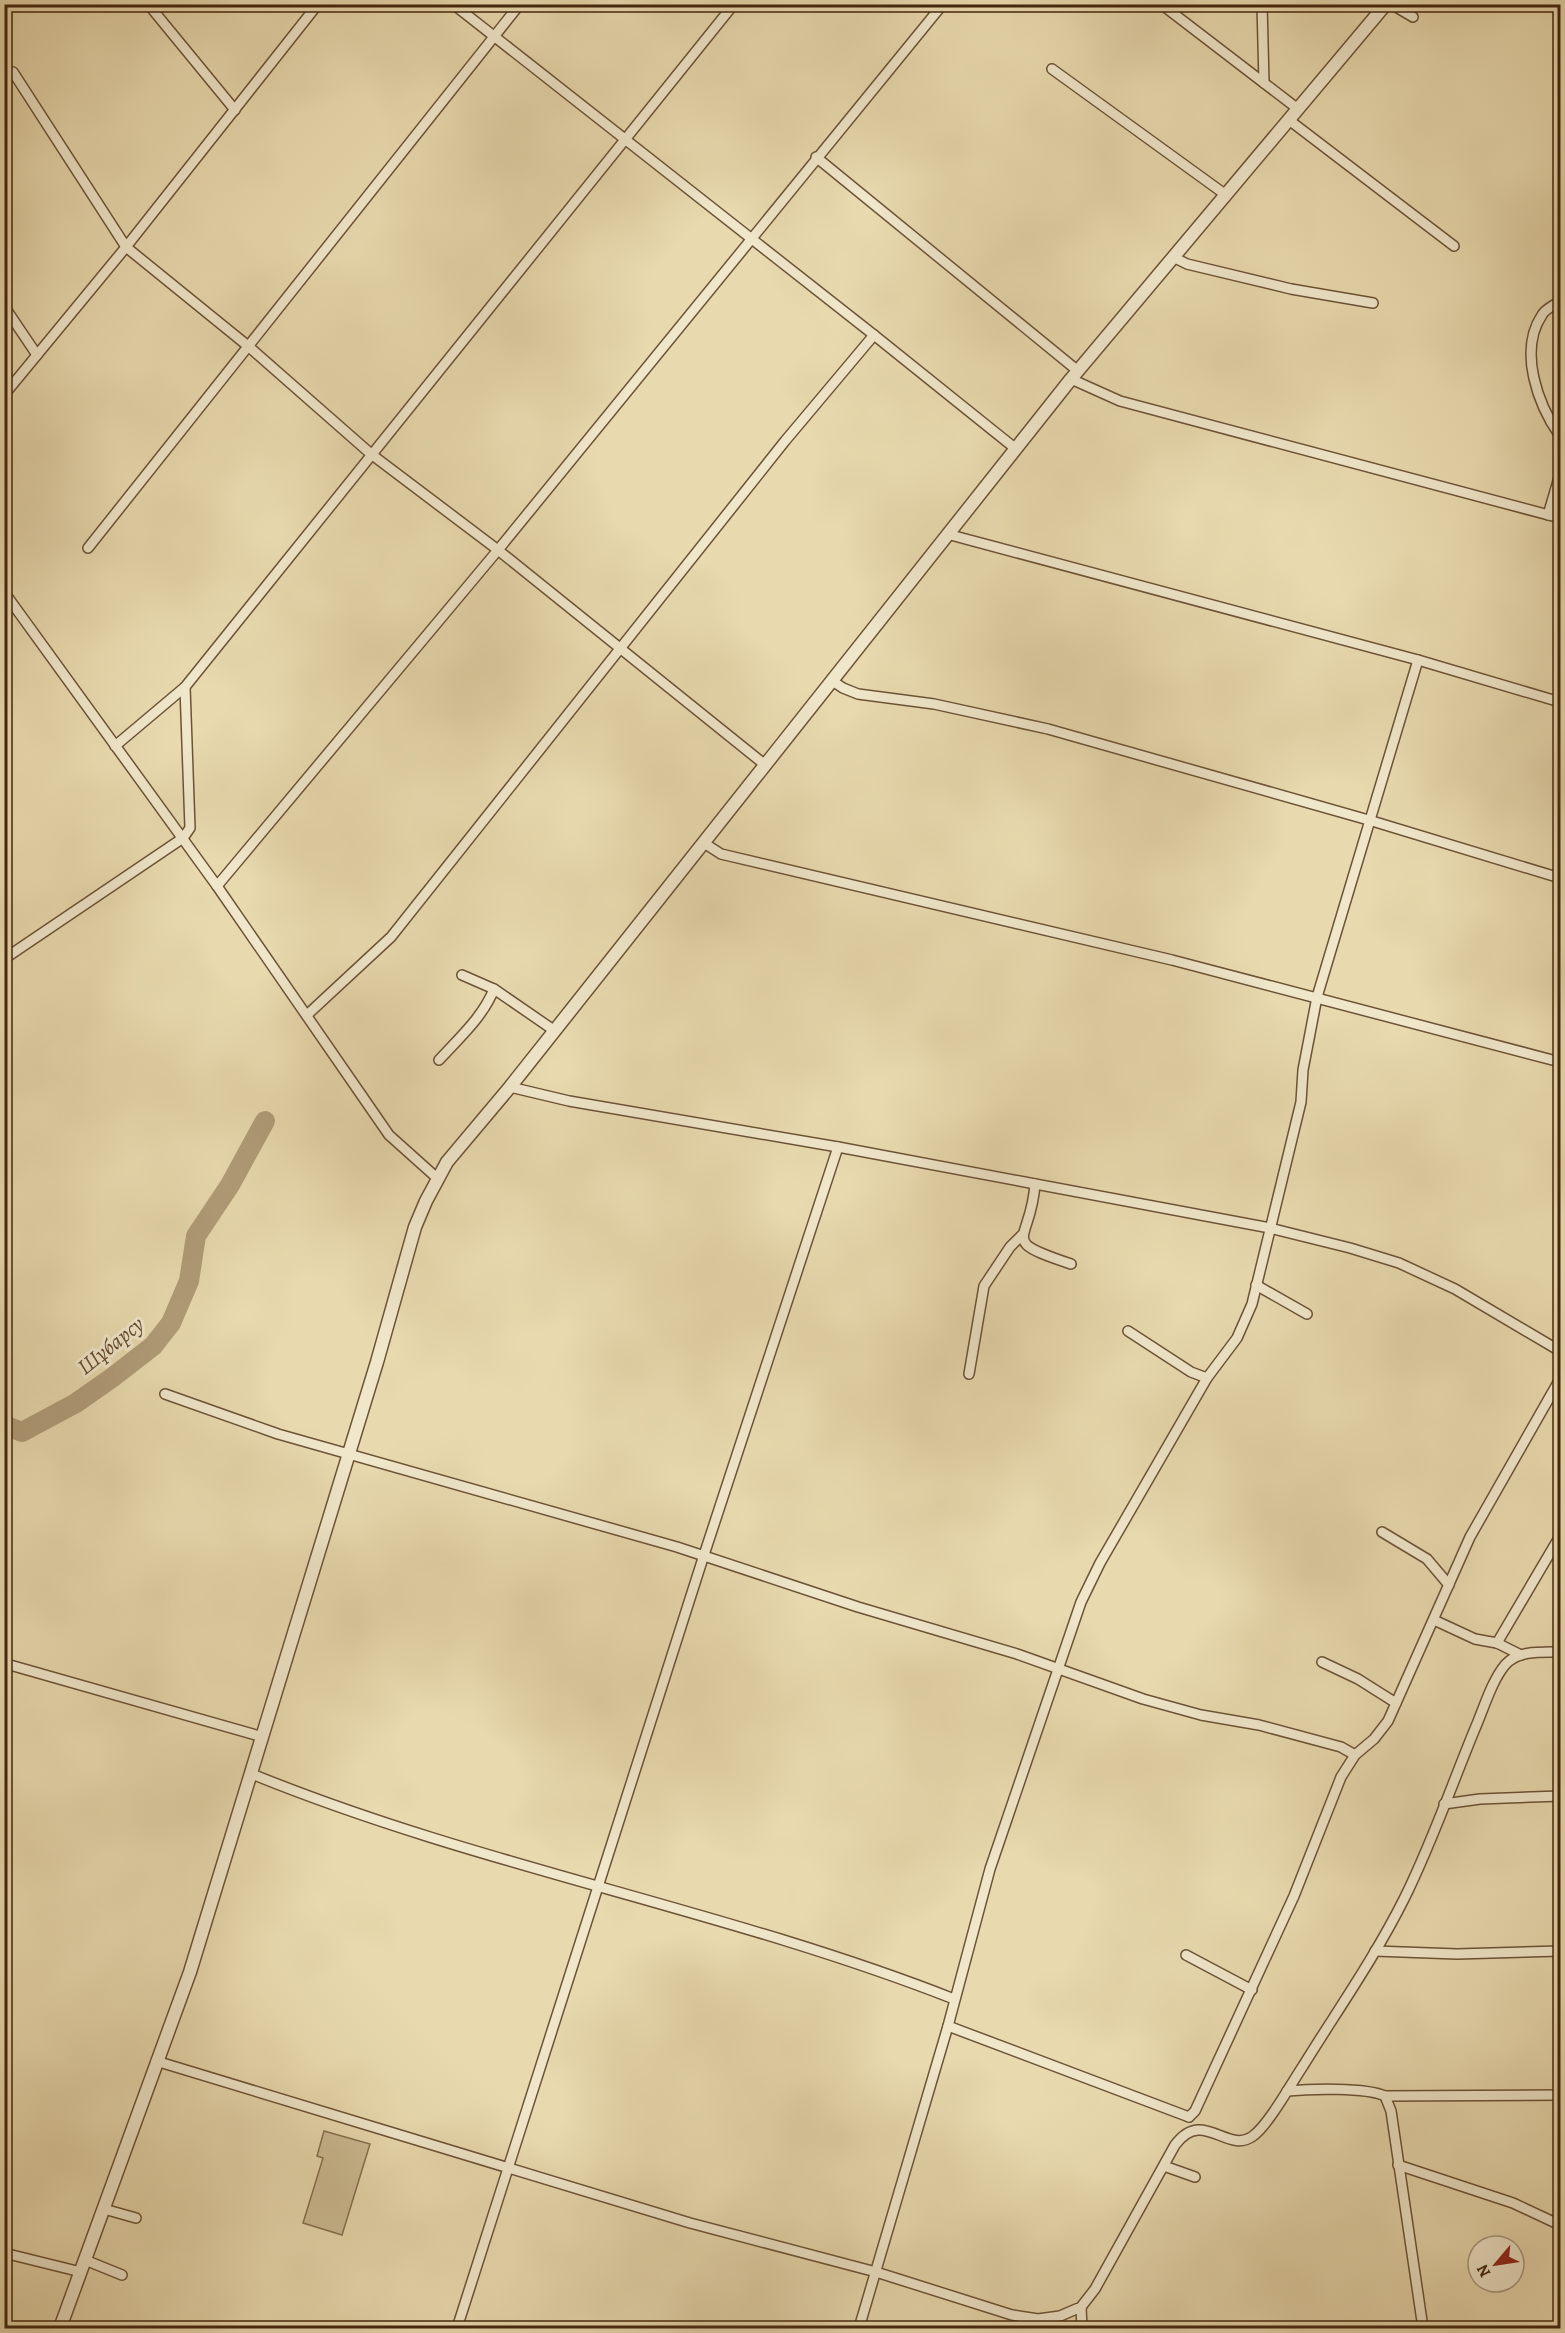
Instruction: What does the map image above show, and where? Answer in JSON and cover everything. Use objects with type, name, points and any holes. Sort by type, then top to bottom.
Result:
[{"type":"street","points":[[148,4],[235,110]]},
{"type":"street","points":[[4,395],[126,247],[318,4]]},
{"type":"street","points":[[453,4],[752,238],[1016,449]]},
{"type":"street","points":[[88,548],[520,4]]},
{"type":"street","points":[[115,746],[185,687],[623,139],[734,4]]},
{"type":"street","points":[[217,886],[498,550],[943,4]]},
{"type":"street","points":[[1161,4],[1298,109]]},
{"type":"street","points":[[1262,4],[1264,83]]},
{"type":"street","points":[[60,2328],[190,1972],[252,1774],[415,1227],[437,1178],[461,1143],[555,1031],[764,764],[1075,375],[1386,4]]},
{"type":"street","points":[[1391,4],[1413,17]]},
{"type":"street","points":[[1052,69],[1226,195]]},
{"type":"street","points":[[13,72],[126,247],[248,346],[371,454],[498,550],[764,764]]},
{"type":"street","points":[[1289,120],[1454,246]]},
{"type":"street","points":[[816,157],[1075,375],[1120,401],[1560,518]]},
{"type":"street","points":[[1173,257],[1187,264],[1291,289],[1373,303]]},
{"type":"street","points":[[1560,301],[1542,314],[1535,333],[1532,361],[1533,381],[1560,436]]},
{"type":"street","points":[[4,306],[38,355]]},
{"type":"street","points":[[307,1015],[391,937],[785,441],[874,335]]},
{"type":"street","points":[[1548,515],[1560,474]]},
{"type":"street","points":[[947,534],[1418,660],[1560,702]]},
{"type":"street","points":[[4,592],[183,838],[389,1135],[437,1178]]},
{"type":"street","points":[[859,2328],[948,2026],[990,1869],[1081,1602],[1100,1563],[1207,1378],[1238,1338],[1252,1304],[1301,1102],[1303,1070],[1317,997],[1372,821],[1418,660]]},
{"type":"street","points":[[831,680],[858,694],[934,704],[1016,721],[1372,821],[1560,878]]},
{"type":"street","points":[[4,959],[183,838],[190,828],[185,687]]},
{"type":"street","points":[[704,843],[721,854],[1025,924],[1317,997],[1560,1062]]},
{"type":"street","points":[[462,975],[494,988],[555,1031]]},
{"type":"street","points":[[439,1060],[489,1002],[494,988]]},
{"type":"street","points":[[510,1087],[569,1101],[1270,1228],[1399,1263],[1455,1289],[1560,1351]]},
{"type":"street","points":[[458,2328],[600,1888],[703,1558],[838,1148]]},
{"type":"street","points":[[969,1374],[984,1286],[1010,1247],[1022,1235],[1034,1201],[1035,1184]]},
{"type":"street","points":[[1022,1235],[1026,1246],[1032,1251],[1071,1264]]},
{"type":"street","points":[[1256,1285],[1290,1302],[1307,1314]]},
{"type":"street","points":[[1128,1331],[1191,1372],[1207,1378]]},
{"type":"street","points":[[1189,2117],[1196,2111],[1252,1990],[1294,1896],[1341,1777],[1355,1755],[1374,1739],[1388,1721],[1470,1537],[1560,1379]]},
{"type":"street","points":[[165,1394],[278,1434],[349,1452],[677,1547],[703,1558],[1017,1654],[1143,1699],[1201,1715],[1269,1728],[1341,1747],[1355,1755]]},
{"type":"street","points":[[1382,1532],[1427,1559],[1449,1585]]},
{"type":"street","points":[[1497,1643],[1560,1536]]},
{"type":"street","points":[[1434,1620],[1475,1639],[1497,1643],[1521,1655]]},
{"type":"street","points":[[156,2061],[690,2223],[876,2272],[1012,2315],[1038,2319],[1060,2316],[1081,2307],[1095,2289],[1179,2139],[1191,2131],[1208,2130],[1235,2140],[1244,2140],[1258,2131],[1287,2091],[1375,1951],[1404,1898],[1505,1665],[1521,1655],[1536,1652],[1560,1652]]},
{"type":"street","points":[[1322,1662],[1358,1679],[1396,1703]]},
{"type":"street","points":[[10,1665],[263,1737]]},
{"type":"street","points":[[252,1774],[339,1808],[600,1888],[874,1968],[954,2000]]},
{"type":"street","points":[[1444,1804],[1480,1799],[1560,1796]]},
{"type":"street","points":[[1375,1951],[1457,1954],[1560,1951]]},
{"type":"street","points":[[1186,1955],[1252,1990]]},
{"type":"street","points":[[948,2026],[1189,2117]]},
{"type":"street","points":[[1287,2091],[1334,2090],[1385,2096],[1560,2096]]},
{"type":"street","points":[[1385,2096],[1391,2111],[1423,2328]]},
{"type":"street","points":[[1189,2117],[1191,2131]]},
{"type":"street","points":[[1398,2165],[1513,2203],[1560,2225]]},
{"type":"street","points":[[1164,2166],[1195,2177]]},
{"type":"street","points":[[104,2209],[136,2218]]},
{"type":"street","points":[[4,2253],[122,2275]]},
{"type":"street","points":[[1081,2307],[1082,2328]]},
{"type":"shaded area","points":[[324,2131],[370,2144],[342,2235],[303,2223],[323,2158],[317,2156]]},
{"type":"waterway","name":"Шұбарсу","points":[[4,1425],[22,1432],[76,1403],[153,1346],[171,1323],[189,1281],[196,1236],[230,1185],[265,1121]]}]
